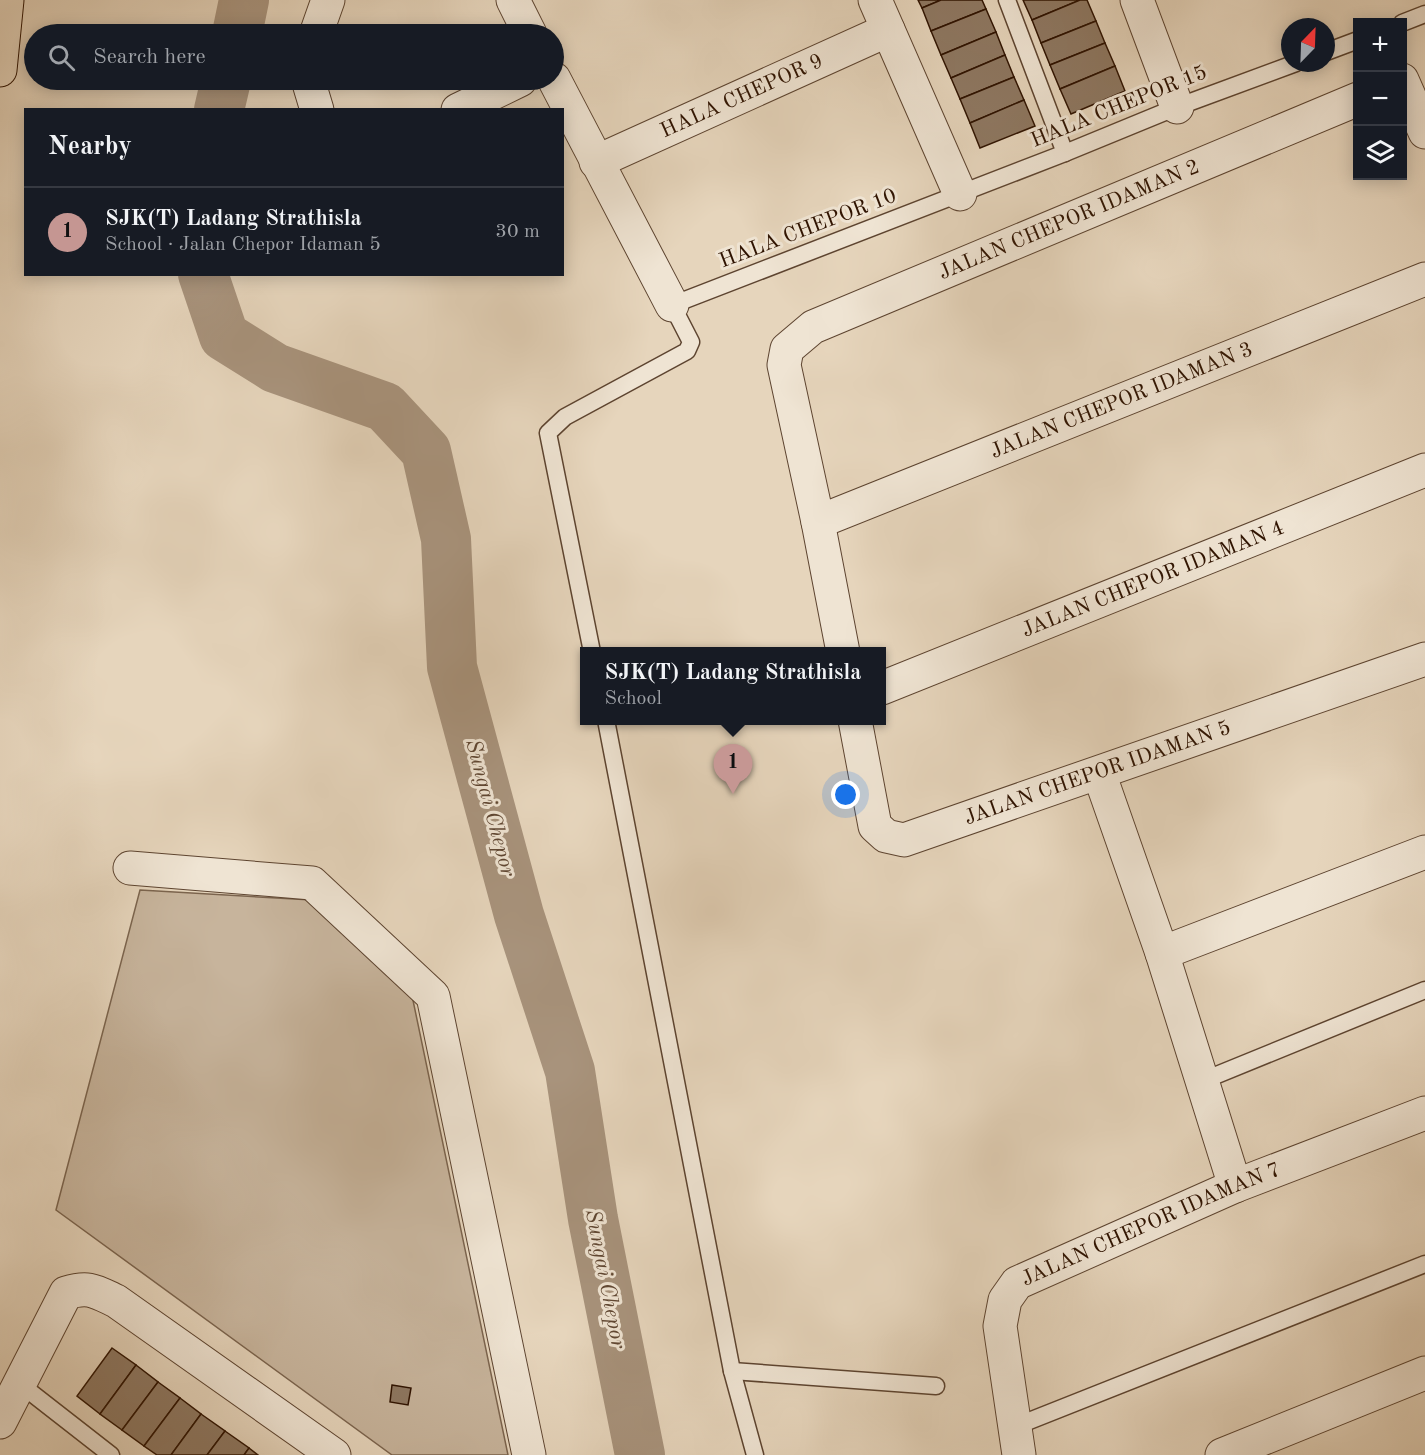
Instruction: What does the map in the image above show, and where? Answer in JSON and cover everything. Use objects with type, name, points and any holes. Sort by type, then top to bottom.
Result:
[{"type":"main road","points":[[0,70],[7,0]]},
{"type":"street","points":[[320,24],[328,0]]},
{"type":"street","points":[[514,0],[525,24]]},
{"type":"street","points":[[875,0],[960,194]]},
{"type":"street","points":[[1137,0],[1178,107]]},
{"type":"street","name":"HALA CHEPOR 9","points":[[596,162],[888,30]]},
{"type":"street","points":[[1407,89],[1425,132]]},
{"type":"street","points":[[311,90],[315,108]]},
{"type":"street","points":[[462,108],[499,90]]},
{"type":"street","points":[[560,90],[672,305]]},
{"type":"street","name":"JALAN CHEPOR IDAMAN 2","points":[[818,522],[783,365],[787,350],[813,327],[1353,101]]},
{"type":"street","name":"JALAN CHEPOR IDAMAN 3","points":[[818,522],[1425,279]]},
{"type":"street","name":"JALAN CHEPOR IDAMAN 4","points":[[886,686],[1425,470]]},
{"type":"street","points":[[818,522],[842,647]]},
{"type":"street","name":"JALAN CHEPOR IDAMAN 5","points":[[856,725],[875,826],[886,836],[904,840],[1425,660]]},
{"type":"street","points":[[1099,773],[1162,953],[1235,1186]]},
{"type":"street","points":[[1162,953],[1425,852]]},
{"type":"street","points":[[130,868],[312,883],[433,996],[529,1455]]},
{"type":"street","name":"JALAN CHEPOR IDAMAN 7","points":[[1016,1441],[1000,1326],[1005,1300],[1017,1283],[1235,1186],[1425,1113]]},
{"type":"street","points":[[0,1422],[66,1293],[82,1288],[96,1291],[116,1300],[334,1455]]},
{"type":"street","points":[[1222,1455],[1425,1373]]},
{"type":"lane","points":[[1006,0],[1065,153]]},
{"type":"lane","points":[[1407,21],[1425,15]]},
{"type":"lane","points":[[1335,49],[1353,42]]},
{"type":"lane","name":"HALA CHEPOR 15","points":[[960,194],[1281,69]]},
{"type":"lane","name":"HALA CHEPOR 10","points":[[672,305],[960,194]]},
{"type":"lane","points":[[591,647],[548,433],[565,417],[687,351],[691,342],[672,305]]},
{"type":"lane","points":[[607,725],[732,1371],[755,1455]]},
{"type":"lane","points":[[1202,1081],[1425,990]]},
{"type":"lane","points":[[1016,1441],[1425,1264]]},
{"type":"lane","points":[[732,1371],[936,1386]]},
{"type":"lane","points":[[20,1384],[111,1455]]},
{"type":"shaded area","points":[[140,890],[312,900],[410,986],[508,1455],[392,1455],[56,1210]]},
{"type":"building","points":[[918,0],[941,0],[922,8]]},
{"type":"building","points":[[941,0],[982,0],[986,9],[931,31],[922,8]]},
{"type":"building","points":[[1023,0],[1080,0],[1032,20]]},
{"type":"building","points":[[1080,0],[1087,0],[1096,21],[1041,43],[1032,20]]},
{"type":"building","points":[[986,9],[996,32],[941,55],[931,31]]},
{"type":"building","points":[[1096,21],[1105,43],[1050,65],[1041,43]]},
{"type":"building","points":[[996,32],[1005,55],[951,78],[941,55]]},
{"type":"building","points":[[1105,43],[1115,66],[1060,89],[1050,65]]},
{"type":"building","points":[[1005,55],[1014,77],[960,99],[951,78]]},
{"type":"building","points":[[1115,66],[1125,91],[1071,114],[1060,89]]},
{"type":"building","points":[[1014,77],[1024,100],[970,123],[960,99]]},
{"type":"building","points":[[1024,100],[1035,126],[980,148],[970,123]]},
{"type":"building","points":[[112,1348],[136,1365],[100,1414],[77,1396]]},
{"type":"building","points":[[136,1365],[158,1382],[122,1430],[100,1414]]},
{"type":"building","points":[[158,1382],[180,1398],[144,1446],[122,1430]]},
{"type":"building","points":[[392,1385],[411,1388],[408,1405],[390,1402]]},
{"type":"building","points":[[180,1398],[201,1414],[171,1455],[157,1455],[144,1446]]},
{"type":"building","points":[[201,1414],[225,1431],[207,1455],[171,1455]]},
{"type":"building","points":[[225,1431],[249,1448],[244,1455],[207,1455]]},
{"type":"building","points":[[249,1448],[258,1455],[244,1455]]},
{"type":"waterway","name":"Sungai Chepor","points":[[239,24],[244,0]]},
{"type":"waterway","name":"Sungai Chepor","points":[[219,108],[224,90]]},
{"type":"waterway","name":"Sungai Chepor","points":[[204,276],[224,336],[275,368],[385,407],[426,451],[446,539],[452,667],[519,915],[570,1071],[593,1219],[640,1455]]},
{"type":"place","name":"SJK(T) Ladang Strathisla","points":[[733,794]]}]
